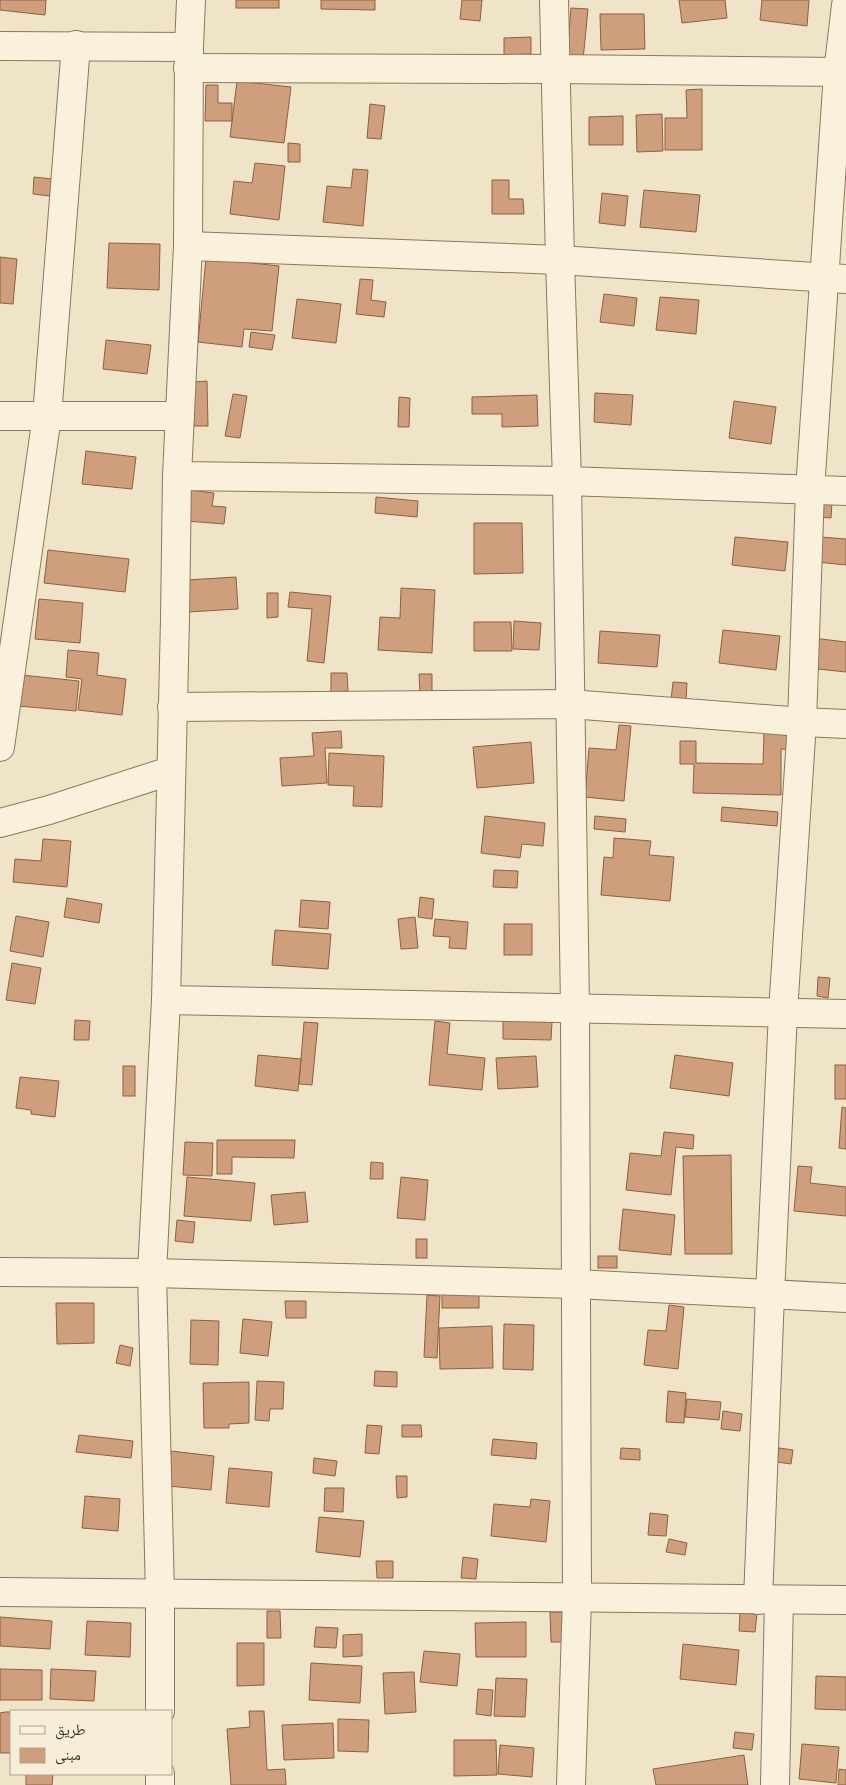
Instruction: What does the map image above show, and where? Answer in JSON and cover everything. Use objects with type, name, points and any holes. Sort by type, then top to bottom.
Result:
[{"type":"street","points":[[160,1710],[160,1594],[152,1272],[166,1000],[170,771],[176,618],[177,476],[188,246],[188,58],[190,0]]},
{"type":"street","points":[[554,0],[554,68],[567,480],[575,1008],[577,1598],[571,1785]]},
{"type":"street","points":[[775,1785],[769,1600],[770,1295],[784,1012],[802,722],[810,490],[834,278],[846,5]]},
{"type":"street","points":[[0,747],[47,416],[76,45]]},
{"type":"street","points":[[0,46],[76,45],[188,58],[554,68],[842,73]]},
{"type":"street","points":[[188,246],[560,260],[834,278]]},
{"type":"street","points":[[0,416],[180,416]]},
{"type":"street","points":[[177,476],[567,480],[846,491]]},
{"type":"street","points":[[172,707],[570,704],[846,724]]},
{"type":"street","points":[[0,823],[49,810],[170,771]]},
{"type":"street","points":[[166,1000],[846,1014]]},
{"type":"street","points":[[0,1272],[152,1272],[576,1284],[846,1298]]},
{"type":"street","points":[[0,1592],[846,1600]]},
{"type":"building","points":[[0,0],[46,0],[45,15],[0,10]]},
{"type":"building","points":[[236,0],[279,0],[279,8],[236,8]]},
{"type":"building","points":[[321,0],[375,0],[375,10],[321,9]]},
{"type":"building","points":[[462,0],[482,0],[480,21],[460,19]]},
{"type":"building","points":[[679,0],[725,0],[727,18],[682,23]]},
{"type":"building","points":[[762,0],[809,0],[807,26],[760,20]]},
{"type":"building","points":[[571,8],[588,9],[583,60],[567,58]]},
{"type":"building","points":[[600,14],[644,14],[645,49],[601,50]]},
{"type":"building","points":[[531,37],[531,54],[504,55],[504,38]]},
{"type":"building","points":[[237,81],[291,87],[284,143],[230,137]]},
{"type":"building","points":[[206,85],[218,85],[218,103],[232,103],[232,121],[205,121]]},
{"type":"building","points":[[702,89],[702,150],[665,150],[665,118],[687,118],[686,90]]},
{"type":"building","points":[[370,104],[385,106],[381,139],[367,138]]},
{"type":"building","points":[[662,114],[663,151],[637,152],[636,115]]},
{"type":"building","points":[[623,116],[623,145],[589,145],[589,117]]},
{"type":"building","points":[[288,143],[300,144],[300,162],[288,162]]},
{"type":"building","points":[[255,163],[285,166],[279,220],[230,214],[234,181],[252,183]]},
{"type":"building","points":[[353,169],[368,170],[363,226],[323,222],[327,186],[351,188]]},
{"type":"building","points":[[34,177],[52,179],[50,196],[33,194]]},
{"type":"building","points":[[492,180],[509,180],[509,199],[523,199],[524,214],[492,214]]},
{"type":"building","points":[[644,190],[700,195],[696,232],[640,227]]},
{"type":"building","points":[[602,193],[628,196],[625,226],[599,223]]},
{"type":"building","points":[[109,243],[160,244],[159,290],[107,288]]},
{"type":"building","points":[[0,257],[17,259],[13,304],[0,303]]},
{"type":"building","points":[[206,258],[279,266],[272,331],[244,329],[242,347],[198,342]]},
{"type":"building","points":[[360,279],[373,280],[371,300],[386,302],[384,317],[356,314]]},
{"type":"building","points":[[604,294],[637,298],[634,326],[600,322]]},
{"type":"building","points":[[660,297],[699,300],[696,334],[656,330]]},
{"type":"building","points":[[297,299],[341,304],[336,343],[292,338]]},
{"type":"building","points":[[251,332],[275,335],[272,350],[249,347]]},
{"type":"building","points":[[106,340],[151,345],[147,374],[103,369]]},
{"type":"building","points":[[207,381],[208,426],[193,426],[193,382]]},
{"type":"building","points":[[595,393],[633,395],[631,425],[594,422]]},
{"type":"building","points":[[233,394],[247,396],[240,438],[225,436]]},
{"type":"building","points":[[537,395],[538,426],[502,427],[502,414],[472,414],[472,397]]},
{"type":"building","points":[[399,397],[410,398],[409,427],[398,427]]},
{"type":"building","points":[[734,401],[776,407],[771,444],[729,438]]},
{"type":"building","points":[[86,451],[136,457],[132,489],[82,484]]},
{"type":"building","points":[[190,490],[214,493],[212,506],[226,507],[224,524],[187,521]]},
{"type":"building","points":[[376,497],[418,501],[417,517],[375,513]]},
{"type":"building","points":[[820,501],[832,502],[831,518],[818,517]]},
{"type":"building","points":[[474,523],[522,523],[523,573],[474,574]]},
{"type":"building","points":[[735,537],[788,542],[785,571],[732,565]]},
{"type":"building","points":[[820,537],[846,539],[846,565],[817,562]]},
{"type":"building","points":[[48,550],[129,559],[125,592],[44,583]]},
{"type":"building","points":[[236,577],[238,609],[188,612],[187,580]]},
{"type":"building","points":[[401,588],[435,590],[432,653],[378,650],[380,617],[400,618]]},
{"type":"building","points":[[290,592],[331,596],[324,663],[307,661],[312,609],[288,607]]},
{"type":"building","points":[[267,593],[278,593],[278,617],[267,618]]},
{"type":"building","points":[[39,599],[83,603],[80,643],[35,639]]},
{"type":"building","points":[[514,621],[541,623],[539,650],[513,649]]},
{"type":"building","points":[[474,622],[511,622],[512,651],[474,651]]},
{"type":"building","points":[[723,630],[780,636],[776,670],[719,663]]},
{"type":"building","points":[[600,631],[660,635],[657,667],[598,663]]},
{"type":"building","points":[[813,638],[846,642],[846,672],[809,668]]},
{"type":"building","points":[[68,650],[99,653],[97,675],[126,679],[122,715],[78,710],[82,679],[66,677]]},
{"type":"building","points":[[331,673],[347,673],[348,691],[331,692]]},
{"type":"building","points":[[419,674],[432,674],[432,693],[420,693]]},
{"type":"building","points":[[22,675],[79,681],[76,711],[18,706]]},
{"type":"building","points":[[673,682],[687,683],[686,700],[671,700]]},
{"type":"building","points":[[619,725],[631,726],[624,801],[585,797],[589,748],[616,750]]},
{"type":"building","points":[[341,731],[342,748],[325,748],[327,783],[282,786],[280,758],[314,756],[312,733]]},
{"type":"building","points":[[764,731],[791,731],[791,750],[781,749],[781,795],[693,793],[694,764],[680,764],[680,741],[696,741],[696,763],[763,764]]},
{"type":"building","points":[[531,742],[534,783],[477,788],[473,747]]},
{"type":"building","points":[[329,753],[384,756],[382,807],[353,806],[354,786],[328,785]]},
{"type":"building","points":[[722,807],[778,812],[777,826],[721,821]]},
{"type":"building","points":[[485,816],[545,823],[543,846],[522,844],[520,858],[481,853]]},
{"type":"building","points":[[595,816],[626,819],[625,832],[594,829]]},
{"type":"building","points":[[614,838],[651,841],[649,855],[674,857],[670,901],[601,895],[604,857],[613,858]]},
{"type":"building","points":[[43,839],[71,841],[67,887],[13,882],[15,859],[41,861]]},
{"type":"building","points":[[494,870],[518,871],[517,888],[493,887]]},
{"type":"building","points":[[420,897],[434,899],[432,919],[418,917]]},
{"type":"building","points":[[67,898],[102,904],[99,923],[64,917]]},
{"type":"building","points":[[301,900],[330,902],[328,929],[299,927]]},
{"type":"building","points":[[16,916],[49,922],[43,957],[10,951]]},
{"type":"building","points":[[415,917],[418,948],[401,949],[398,919]]},
{"type":"building","points":[[435,919],[468,922],[466,949],[449,948],[450,937],[433,936]]},
{"type":"building","points":[[504,924],[532,924],[532,955],[504,955]]},
{"type":"building","points":[[275,930],[331,934],[328,969],[272,965]]},
{"type":"building","points":[[12,963],[41,968],[35,1004],[6,1000]]},
{"type":"building","points":[[818,977],[830,978],[828,998],[817,996]]},
{"type":"building","points":[[75,1020],[90,1021],[89,1040],[74,1040]]},
{"type":"building","points":[[435,1021],[450,1023],[447,1054],[485,1058],[482,1090],[429,1085]]},
{"type":"building","points":[[503,1021],[552,1022],[551,1040],[503,1039]]},
{"type":"building","points":[[304,1022],[318,1023],[312,1085],[299,1084]]},
{"type":"building","points":[[258,1055],[301,1059],[298,1091],[255,1086]]},
{"type":"building","points":[[675,1055],[733,1063],[729,1096],[670,1088]]},
{"type":"building","points":[[536,1056],[538,1087],[498,1089],[496,1058]]},
{"type":"building","points":[[835,1065],[846,1065],[846,1099],[835,1099]]},
{"type":"building","points":[[123,1066],[135,1066],[135,1096],[123,1096]]},
{"type":"building","points":[[20,1077],[59,1081],[55,1117],[31,1114],[31,1110],[16,1108]]},
{"type":"building","points":[[842,1107],[846,1108],[846,1149],[839,1148]]},
{"type":"building","points":[[664,1132],[694,1135],[693,1149],[676,1147],[671,1195],[626,1190],[630,1153],[661,1156]]},
{"type":"building","points":[[217,1140],[295,1140],[294,1158],[232,1157],[232,1174],[217,1174]]},
{"type":"building","points":[[185,1142],[213,1143],[212,1176],[183,1175]]},
{"type":"building","points":[[731,1155],[732,1254],[685,1254],[683,1156]]},
{"type":"building","points":[[371,1162],[383,1163],[383,1179],[370,1179]]},
{"type":"building","points":[[798,1166],[812,1167],[810,1183],[846,1187],[846,1216],[794,1211]]},
{"type":"building","points":[[187,1177],[255,1183],[251,1221],[184,1216]]},
{"type":"building","points":[[401,1177],[428,1180],[425,1220],[397,1218]]},
{"type":"building","points":[[305,1192],[308,1222],[274,1225],[271,1195]]},
{"type":"building","points":[[623,1209],[675,1215],[671,1255],[619,1250]]},
{"type":"building","points":[[177,1220],[195,1222],[193,1243],[175,1241]]},
{"type":"building","points":[[416,1239],[427,1239],[427,1258],[416,1258]]},
{"type":"building","points":[[598,1256],[617,1256],[617,1268],[598,1268]]},
{"type":"building","points":[[442,1288],[479,1288],[479,1308],[442,1308]]},
{"type":"building","points":[[427,1295],[440,1296],[437,1358],[424,1357]]},
{"type":"building","points":[[285,1301],[306,1301],[306,1318],[286,1318]]},
{"type":"building","points":[[56,1303],[94,1303],[94,1343],[57,1344]]},
{"type":"building","points":[[669,1305],[684,1307],[678,1369],[644,1365],[648,1330],[666,1331]]},
{"type":"building","points":[[243,1319],[272,1322],[268,1356],[240,1353]]},
{"type":"building","points":[[191,1320],[219,1321],[218,1365],[190,1364]]},
{"type":"building","points":[[504,1324],[534,1325],[533,1370],[503,1369]]},
{"type":"building","points":[[492,1326],[493,1368],[440,1369],[439,1328]]},
{"type":"building","points":[[120,1345],[133,1348],[130,1366],[116,1363]]},
{"type":"building","points":[[375,1371],[397,1372],[397,1387],[374,1386]]},
{"type":"building","points":[[257,1381],[284,1382],[283,1409],[270,1409],[269,1421],[255,1420]]},
{"type":"building","points":[[249,1382],[249,1423],[229,1424],[229,1428],[204,1428],[203,1383]]},
{"type":"building","points":[[668,1391],[686,1393],[684,1423],[666,1422]]},
{"type":"building","points":[[687,1399],[721,1402],[719,1420],[685,1417]]},
{"type":"building","points":[[723,1411],[742,1414],[740,1431],[721,1429]]},
{"type":"building","points":[[367,1425],[382,1426],[379,1454],[365,1453]]},
{"type":"building","points":[[402,1425],[421,1425],[422,1437],[402,1437]]},
{"type":"building","points":[[79,1435],[133,1441],[131,1458],[76,1452]]},
{"type":"building","points":[[493,1439],[537,1443],[536,1459],[491,1455]]},
{"type":"building","points":[[621,1448],[640,1449],[640,1460],[620,1459]]},
{"type":"building","points":[[779,1448],[793,1450],[791,1464],[777,1462]]},
{"type":"building","points":[[171,1451],[214,1456],[211,1490],[168,1486]]},
{"type":"building","points":[[314,1458],[337,1461],[335,1476],[313,1473]]},
{"type":"building","points":[[229,1468],[272,1472],[269,1507],[226,1503]]},
{"type":"building","points":[[396,1476],[407,1476],[407,1497],[397,1498]]},
{"type":"building","points":[[325,1488],[344,1488],[343,1512],[324,1511]]},
{"type":"building","points":[[85,1496],[120,1499],[118,1531],[82,1528]]},
{"type":"building","points":[[531,1499],[550,1501],[546,1542],[491,1536],[494,1504],[530,1507]]},
{"type":"building","points":[[650,1513],[668,1515],[666,1536],[648,1535]]},
{"type":"building","points":[[319,1517],[364,1521],[360,1557],[316,1552]]},
{"type":"building","points":[[669,1539],[687,1543],[685,1555],[666,1552]]},
{"type":"building","points":[[463,1557],[478,1559],[476,1579],[461,1578]]},
{"type":"building","points":[[376,1561],[393,1561],[393,1578],[377,1578]]},
{"type":"building","points":[[267,1611],[280,1611],[281,1638],[267,1638]]},
{"type":"building","points":[[550,1612],[563,1612],[564,1642],[551,1642]]},
{"type":"building","points":[[740,1613],[757,1614],[755,1632],[739,1631]]},
{"type":"building","points":[[0,1617],[52,1621],[50,1649],[0,1646]]},
{"type":"building","points":[[87,1621],[131,1623],[130,1657],[85,1655]]},
{"type":"building","points":[[526,1622],[526,1657],[476,1657],[475,1623]]},
{"type":"building","points":[[316,1627],[338,1628],[336,1648],[314,1647]]},
{"type":"building","points":[[362,1634],[362,1656],[343,1657],[343,1635]]},
{"type":"building","points":[[237,1643],[264,1643],[264,1685],[237,1686]]},
{"type":"building","points":[[683,1644],[739,1650],[736,1685],[680,1679]]},
{"type":"building","points":[[424,1651],[460,1654],[457,1686],[420,1682]]},
{"type":"building","points":[[311,1663],[362,1666],[360,1703],[309,1700]]},
{"type":"building","points":[[0,1669],[42,1670],[42,1700],[0,1700]]},
{"type":"building","points":[[51,1669],[96,1671],[94,1701],[50,1699]]},
{"type":"building","points":[[414,1672],[416,1712],[385,1714],[383,1673]]},
{"type":"building","points":[[816,1676],[846,1677],[846,1710],[815,1709]]},
{"type":"building","points":[[496,1678],[527,1679],[525,1717],[494,1716]]},
{"type":"building","points":[[478,1689],[493,1690],[491,1716],[476,1714]]},
{"type":"building","points":[[249,1711],[264,1711],[267,1770],[285,1769],[286,1785],[231,1785],[227,1729],[250,1727]]},
{"type":"building","points":[[10,1712],[10,1753],[0,1753],[0,1713]]},
{"type":"building","points":[[338,1719],[369,1720],[368,1752],[338,1751]]},
{"type":"building","points":[[333,1723],[334,1758],[284,1760],[282,1725]]},
{"type":"building","points":[[735,1732],[754,1734],[752,1750],[733,1748]]},
{"type":"building","points":[[454,1740],[496,1740],[497,1775],[454,1776]]},
{"type":"building","points":[[802,1744],[839,1747],[836,1783],[799,1779]]},
{"type":"building","points":[[500,1745],[534,1748],[532,1777],[498,1774]]},
{"type":"building","points":[[744,1755],[748,1785],[656,1785],[653,1769]]},
{"type":"building","points":[[839,1769],[846,1770],[846,1785],[838,1785]]},
{"type":"building","points":[[26,1775],[53,1775],[52,1785],[26,1785]]}]
